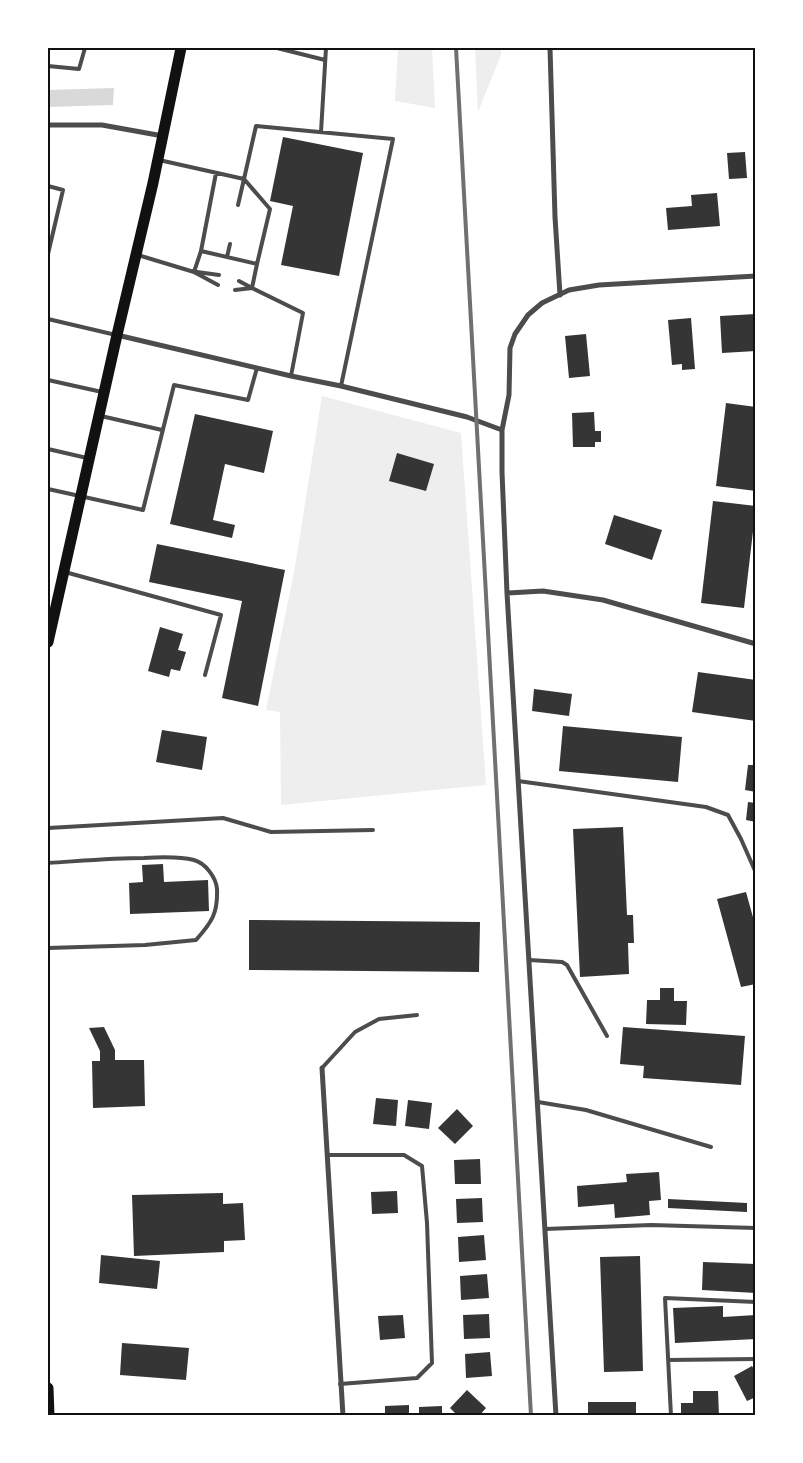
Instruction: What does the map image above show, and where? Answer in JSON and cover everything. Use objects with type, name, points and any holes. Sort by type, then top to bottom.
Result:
[{"type":"main road","points":[[48,642],[50,623],[159,160],[181,48]]},
{"type":"main road","points":[[48,1388],[49,1416]]},
{"type":"street","points":[[550,48],[554,218],[560,295]]},
{"type":"street","points":[[48,125],[102,125],[164,136]]},
{"type":"street","points":[[556,1416],[507,593],[502,430],[509,395],[510,348],[515,334],[528,315],[542,303],[568,290],[600,285],[756,276]]},
{"type":"street","points":[[117,335],[467,417],[502,430]]},
{"type":"street","points":[[507,593],[543,591],[603,600],[756,644]]},
{"type":"street","points":[[322,1068],[343,1416]]},
{"type":"lane","points":[[48,66],[79,69],[85,48]]},
{"type":"lane","points":[[277,48],[325,60]]},
{"type":"lane","points":[[321,132],[326,48]]},
{"type":"lane","points":[[238,205],[256,126],[393,139],[341,386]]},
{"type":"lane","points":[[159,160],[244,179],[270,209],[252,288]]},
{"type":"lane","points":[[194,272],[201,251],[216,173]]},
{"type":"lane","points":[[48,186],[63,190],[48,254]]},
{"type":"lane","points":[[227,257],[230,244]]},
{"type":"lane","points":[[201,251],[258,264]]},
{"type":"lane","points":[[136,255],[194,272],[219,276]]},
{"type":"lane","points":[[194,272],[218,285]]},
{"type":"lane","points":[[239,281],[303,313],[291,376]]},
{"type":"lane","points":[[235,290],[252,288]]},
{"type":"lane","points":[[48,319],[117,335]]},
{"type":"lane","points":[[48,489],[143,510],[174,386],[248,400],[257,368]]},
{"type":"lane","points":[[48,380],[104,393]]},
{"type":"lane","points":[[99,415],[162,430]]},
{"type":"lane","points":[[48,449],[89,458]]},
{"type":"lane","points":[[63,572],[221,615],[205,675]]},
{"type":"lane","points":[[518,781],[706,807],[728,815],[742,839],[756,872]]},
{"type":"lane","points":[[48,828],[223,818],[271,832],[372,830]]},
{"type":"lane","points":[[48,863],[169,857],[196,860],[208,870],[216,884],[218,904],[214,915],[196,940],[145,945],[48,948]]},
{"type":"lane","points":[[529,960],[562,962],[567,965],[607,1036]]},
{"type":"lane","points":[[322,1068],[355,1032],[379,1019],[417,1015]]},
{"type":"lane","points":[[538,1102],[586,1110],[710,1147]]},
{"type":"lane","points":[[328,1155],[404,1155],[422,1166],[427,1223],[432,1362],[417,1378],[340,1384]]},
{"type":"lane","points":[[545,1229],[651,1225],[756,1228]]},
{"type":"lane","points":[[671,1416],[665,1298],[756,1302]]},
{"type":"lane","points":[[668,1360],[756,1359]]},
{"type":"shaded area","points":[[398,48],[432,48],[435,108],[395,101]]},
{"type":"shaded area","points":[[475,48],[501,48],[501,55],[478,112]]},
{"type":"shaded area","points":[[114,88],[113,105],[48,107],[48,90]]},
{"type":"shaded area","points":[[322,396],[461,433],[486,785],[281,805],[280,712],[266,710],[295,567]]},
{"type":"building","points":[[283,137],[363,153],[339,276],[281,265],[293,206],[270,201]]},
{"type":"building","points":[[745,152],[747,178],[729,179],[727,153]]},
{"type":"building","points":[[717,193],[720,226],[668,230],[666,208],[692,206],[691,195]]},
{"type":"building","points":[[756,314],[756,351],[722,353],[720,316]]},
{"type":"building","points":[[691,318],[695,369],[682,370],[682,364],[672,365],[668,320]]},
{"type":"building","points":[[586,334],[590,376],[569,378],[565,336]]},
{"type":"building","points":[[726,403],[756,407],[756,491],[716,486]]},
{"type":"building","points":[[594,412],[595,431],[601,431],[601,442],[595,442],[595,447],[573,447],[572,413]]},
{"type":"building","points":[[195,414],[273,431],[264,473],[225,464],[213,520],[235,525],[232,538],[170,524]]},
{"type":"building","points":[[397,453],[434,464],[426,491],[389,481]]},
{"type":"building","points":[[713,501],[756,506],[744,608],[701,603]]},
{"type":"building","points":[[614,515],[662,530],[652,560],[605,544]]},
{"type":"building","points":[[157,544],[285,570],[258,706],[222,698],[242,601],[149,582]]},
{"type":"building","points":[[160,627],[183,634],[178,650],[186,652],[180,671],[171,669],[169,677],[148,671]]},
{"type":"building","points":[[698,672],[756,680],[756,721],[692,712]]},
{"type":"building","points":[[534,689],[572,694],[569,716],[532,711]]},
{"type":"building","points":[[563,726],[682,737],[678,782],[559,771]]},
{"type":"building","points":[[162,730],[207,737],[202,770],[156,762]]},
{"type":"building","points":[[748,765],[756,765],[756,792],[745,790]]},
{"type":"building","points":[[748,802],[756,803],[756,822],[746,820]]},
{"type":"building","points":[[623,827],[627,915],[633,915],[634,943],[628,943],[629,974],[580,977],[573,829]]},
{"type":"building","points":[[163,864],[164,882],[208,880],[209,911],[130,914],[129,883],[143,882],[142,865]]},
{"type":"building","points":[[746,892],[756,928],[756,984],[741,987],[717,899]]},
{"type":"building","points":[[249,920],[480,922],[479,972],[249,970]]},
{"type":"building","points":[[660,988],[674,988],[674,1001],[687,1001],[686,1025],[646,1024],[647,1000],[660,1000]]},
{"type":"building","points":[[104,1027],[115,1050],[115,1060],[144,1060],[145,1106],[93,1108],[92,1061],[100,1061],[100,1051],[89,1028]]},
{"type":"building","points":[[623,1027],[745,1036],[741,1085],[643,1078],[644,1066],[620,1064]]},
{"type":"building","points":[[376,1098],[398,1100],[396,1126],[373,1124]]},
{"type":"building","points":[[408,1100],[432,1103],[429,1129],[405,1126]]},
{"type":"building","points":[[457,1109],[473,1126],[455,1144],[438,1128]]},
{"type":"building","points":[[480,1159],[481,1184],[455,1184],[454,1160]]},
{"type":"building","points":[[659,1172],[661,1200],[649,1201],[650,1215],[615,1218],[614,1204],[578,1207],[577,1186],[627,1182],[626,1174]]},
{"type":"building","points":[[397,1191],[398,1213],[372,1214],[371,1192]]},
{"type":"building","points":[[223,1193],[223,1204],[243,1203],[245,1240],[224,1241],[224,1252],[134,1256],[132,1195]]},
{"type":"building","points":[[482,1198],[483,1222],[457,1223],[456,1199]]},
{"type":"building","points":[[668,1199],[747,1203],[747,1212],[668,1208]]},
{"type":"building","points":[[484,1235],[486,1260],[459,1262],[458,1237]]},
{"type":"building","points":[[101,1255],[160,1261],[157,1289],[99,1283]]},
{"type":"building","points":[[640,1256],[643,1371],[604,1372],[600,1257]]},
{"type":"building","points":[[703,1262],[756,1264],[756,1293],[702,1290]]},
{"type":"building","points":[[487,1274],[489,1298],[461,1300],[460,1276]]},
{"type":"building","points":[[723,1306],[723,1317],[756,1315],[756,1339],[675,1343],[673,1308]]},
{"type":"building","points":[[489,1314],[490,1338],[464,1339],[463,1315]]},
{"type":"building","points":[[403,1315],[405,1338],[380,1340],[378,1316]]},
{"type":"building","points":[[122,1343],[189,1348],[186,1380],[120,1375]]},
{"type":"building","points":[[490,1352],[492,1376],[466,1378],[465,1354]]},
{"type":"building","points":[[752,1366],[756,1373],[756,1397],[747,1401],[734,1376]]},
{"type":"building","points":[[467,1390],[486,1408],[479,1416],[458,1416],[450,1408]]},
{"type":"building","points":[[693,1391],[718,1391],[719,1416],[681,1414],[681,1403],[693,1403]]},
{"type":"building","points":[[588,1402],[636,1402],[636,1416],[588,1416]]},
{"type":"building","points":[[409,1405],[409,1416],[385,1416],[385,1406]]},
{"type":"building","points":[[442,1406],[442,1416],[419,1416],[419,1407]]},
{"type":"railway","points":[[456,48],[531,1416]]}]
